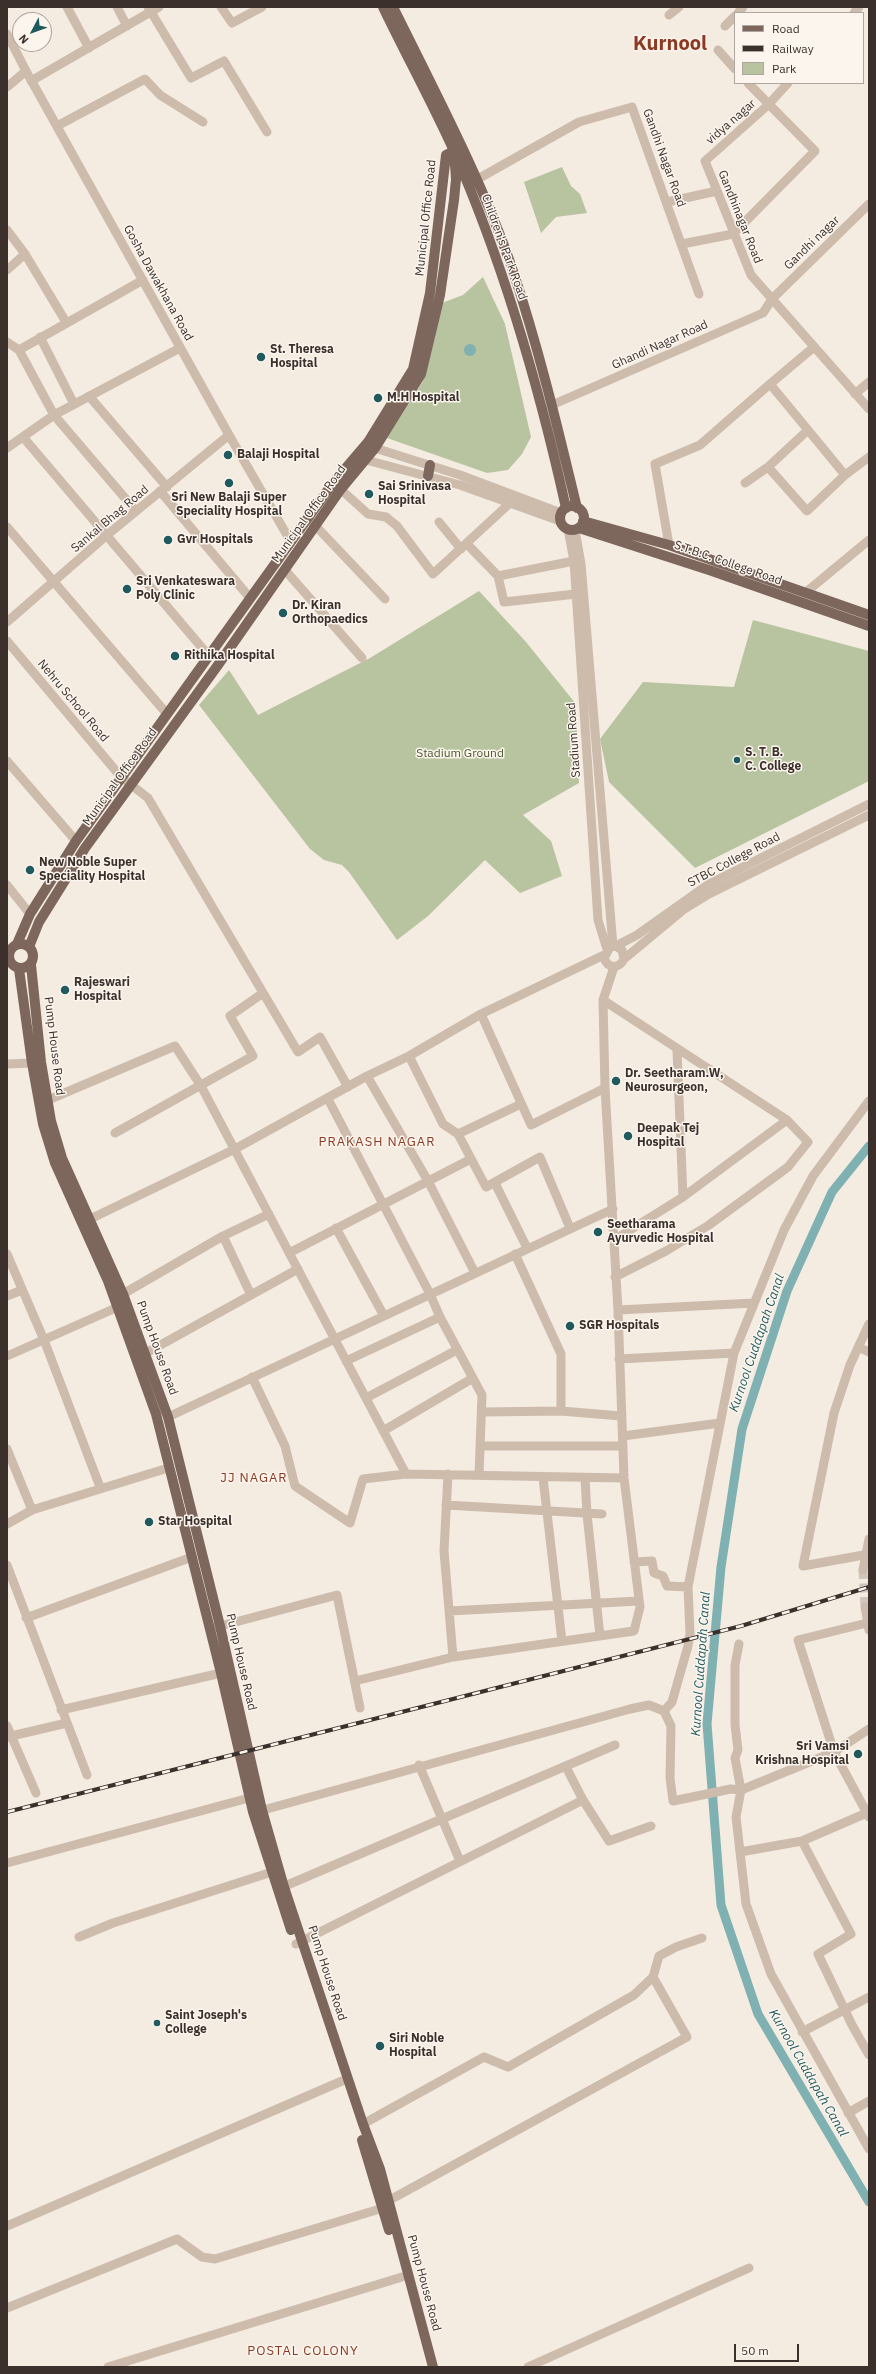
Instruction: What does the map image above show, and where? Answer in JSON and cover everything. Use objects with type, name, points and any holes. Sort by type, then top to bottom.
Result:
[{"type":"main road","name":"Children's Park Road","points":[[383,7],[476,180],[512,271],[552,406],[577,508],[583,513],[576,527]]},
{"type":"main road","name":"Children's Park Road","points":[[393,7],[458,149],[503,275],[547,422],[562,514]]},
{"type":"main road","name":"Municipal Office Road","points":[[337,486],[366,460],[371,445],[421,374],[440,295],[454,200],[458,149]]},
{"type":"main road","name":"Municipal Office Road","points":[[29,946],[39,922],[85,848],[285,570],[312,522],[358,452],[371,445]]},
{"type":"main road","points":[[428,476],[430,465]]},
{"type":"main road","points":[[576,527],[562,514],[577,508]]},
{"type":"main road","name":"Municipal Office Road","points":[[17,944],[30,914],[76,841],[291,542],[312,522]]},
{"type":"main road","name":"S.T.B.C. College Road","points":[[576,527],[669,545],[869,615]]},
{"type":"main road","name":"S.T.B.C. College Road","points":[[576,527],[712,571],[869,626]]},
{"type":"main road","points":[[17,944],[29,946],[34,958],[31,965],[19,969],[12,965],[8,959],[11,949],[17,944]]},
{"type":"main road","name":"Pump House Road","points":[[31,965],[48,1100],[62,1158],[86,1222],[123,1294],[146,1353],[168,1417],[220,1626],[257,1811],[281,1888]]},
{"type":"main road","points":[[19,969],[32,1063],[43,1124],[55,1163],[86,1222],[156,1414],[168,1468],[192,1556],[221,1673],[250,1798],[257,1811],[272,1872],[281,1888],[342,2081],[386,2204],[402,2277],[427,2367]]},
{"type":"main road","name":"Pump House Road","points":[[299,1943],[362,2124],[380,2169],[386,2204],[433,2367]]},
{"type":"street","points":[[66,7],[89,48]]},
{"type":"street","points":[[117,7],[127,26]]},
{"type":"street","points":[[222,7],[232,23],[262,7]]},
{"type":"street","points":[[669,15],[679,7]]},
{"type":"street","points":[[31,81],[127,26],[153,8],[191,78],[224,61],[267,132]]},
{"type":"street","points":[[725,26],[734,17]]},
{"type":"street","name":"Gosha Dawakhana Road","points":[[7,34],[31,81],[180,348],[291,542]]},
{"type":"street","points":[[718,50],[734,68]]},
{"type":"street","points":[[7,87],[26,71]]},
{"type":"street","points":[[57,126],[144,79],[160,95],[203,122]]},
{"type":"street","points":[[682,244],[733,234],[815,151],[749,84]]},
{"type":"street","name":"vidya nagar","points":[[705,161],[768,105],[787,84]]},
{"type":"street","name":"Gandhi Nagar Road","points":[[476,180],[579,122],[632,106],[699,294]]},
{"type":"street","name":"Gandhinagar Road","points":[[705,161],[733,234],[751,275],[772,299]]},
{"type":"street","points":[[667,202],[717,191]]},
{"type":"street","name":"Gandhi nagar","points":[[772,299],[869,204]]},
{"type":"street","points":[[8,235],[25,254],[66,322]]},
{"type":"street","points":[[7,270],[25,254]]},
{"type":"street","points":[[19,350],[66,322],[143,280]]},
{"type":"street","points":[[772,299],[869,409]]},
{"type":"street","name":"Ghandi Nagar Road","points":[[552,406],[763,313],[772,299]]},
{"type":"street","points":[[40,337],[74,404]]},
{"type":"street","points":[[7,342],[19,350],[54,415],[136,511]]},
{"type":"street","points":[[669,545],[655,464],[700,445],[814,347]]},
{"type":"street","points":[[7,448],[54,415],[180,348]]},
{"type":"street","points":[[855,394],[869,382]]},
{"type":"street","points":[[770,384],[845,475]]},
{"type":"street","points":[[89,396],[250,598]]},
{"type":"street","points":[[745,483],[768,466],[808,430]]},
{"type":"street","name":"Sankal Bhag Road","points":[[7,622],[107,535],[229,435]]},
{"type":"street","points":[[24,437],[209,656]]},
{"type":"street","points":[[371,445],[430,465],[562,514]]},
{"type":"street","points":[[358,452],[366,460],[460,485],[510,503],[562,514]]},
{"type":"street","points":[[768,466],[806,510],[845,475],[869,457]]},
{"type":"street","points":[[337,486],[368,514],[386,517],[397,526],[433,574],[510,503]]},
{"type":"street","points":[[312,522],[385,599]]},
{"type":"street","points":[[438,522],[498,576],[504,602],[576,594]]},
{"type":"street","points":[[7,527],[55,581],[167,714]]},
{"type":"street","name":"Stadium Road","points":[[576,527],[574,560],[598,920],[610,949]]},
{"type":"street","name":"Stadium Road","points":[[576,527],[581,564],[610,949]]},
{"type":"street","points":[[805,593],[869,540]]},
{"type":"street","points":[[498,576],[574,560]]},
{"type":"street","points":[[285,570],[362,658]]},
{"type":"street","name":"Nehru School Road","points":[[7,641],[121,778],[148,798],[298,1052],[320,1037],[348,1087]]},
{"type":"street","points":[[7,761],[76,841]]},
{"type":"street","name":"STBC College Road","points":[[86,1222],[235,1150],[367,1076],[408,1056],[481,1014],[637,935],[709,884],[869,804]]},
{"type":"street","name":"STBC College Road","points":[[614,967],[620,965],[624,959],[683,910],[709,894],[869,815]]},
{"type":"street","points":[[7,885],[30,914]]},
{"type":"street","points":[[355,1681],[453,1657],[634,1631],[639,1602],[624,1478],[618,1310],[605,1088],[603,1000],[614,967],[607,964],[610,949],[624,953],[624,959]]},
{"type":"street","points":[[115,1133],[254,1056],[230,1016],[263,993]]},
{"type":"street","points":[[603,1000],[677,1050],[787,1120],[808,1142],[788,1167],[710,1224],[666,1251],[615,1277]]},
{"type":"street","points":[[481,1014],[531,1124],[605,1088]]},
{"type":"street","points":[[48,1100],[175,1046],[202,1086],[406,1474]]},
{"type":"street","points":[[677,1050],[683,1197]]},
{"type":"street","points":[[408,1056],[443,1124],[458,1134],[486,1187],[540,1157],[570,1228]]},
{"type":"street","points":[[7,1064],[32,1063]]},
{"type":"street","points":[[367,1076],[428,1181],[475,1272]]},
{"type":"street","points":[[328,1099],[384,1204],[457,1350],[482,1395],[479,1475]]},
{"type":"street","points":[[664,1711],[672,1702],[688,1646],[690,1634],[688,1587],[734,1353],[784,1230],[813,1176],[869,1101]]},
{"type":"street","points":[[458,1134],[521,1104]]},
{"type":"street","points":[[614,1240],[683,1197],[787,1120]]},
{"type":"street","points":[[289,1253],[471,1159]]},
{"type":"street","points":[[495,1183],[527,1248]]},
{"type":"street","points":[[168,1417],[475,1272],[613,1209]]},
{"type":"street","points":[[7,1356],[118,1307],[123,1294],[223,1236],[269,1214]]},
{"type":"street","points":[[336,1228],[384,1316]]},
{"type":"street","points":[[223,1236],[252,1295]]},
{"type":"street","points":[[7,1254],[44,1340],[100,1488]]},
{"type":"street","points":[[515,1254],[561,1354],[561,1411]]},
{"type":"street","points":[[146,1353],[298,1269]]},
{"type":"street","points":[[7,1296],[22,1290]]},
{"type":"street","points":[[618,1310],[754,1303]]},
{"type":"street","points":[[346,1361],[440,1317]]},
{"type":"street","points":[[869,1324],[858,1347],[834,1414],[803,1566],[866,1562],[869,1539]]},
{"type":"street","points":[[858,1347],[869,1352]]},
{"type":"street","points":[[366,1398],[457,1350]]},
{"type":"street","points":[[619,1359],[734,1353]]},
{"type":"street","points":[[252,1378],[285,1446],[295,1486],[350,1522],[363,1479],[406,1474],[448,1474],[543,1478],[624,1478]]},
{"type":"street","points":[[383,1430],[473,1378]]},
{"type":"street","points":[[482,1412],[561,1411],[621,1416]]},
{"type":"street","points":[[623,1436],[720,1423]]},
{"type":"street","points":[[480,1446],[623,1446]]},
{"type":"street","points":[[7,1449],[9,1460],[32,1510]]},
{"type":"street","points":[[7,1524],[32,1510],[168,1468]]},
{"type":"street","points":[[448,1474],[444,1551],[453,1657]]},
{"type":"street","points":[[543,1478],[549,1512],[562,1641]]},
{"type":"street","points":[[585,1478],[587,1514],[600,1636]]},
{"type":"street","points":[[446,1505],[602,1514]]},
{"type":"street","points":[[26,1618],[192,1556]]},
{"type":"street","points":[[634,1562],[652,1561],[654,1573],[663,1576],[667,1586],[688,1587]]},
{"type":"street","points":[[7,1565],[87,1775]]},
{"type":"street","points":[[210,1629],[336,1595],[360,1708]]},
{"type":"street","points":[[449,1611],[639,1602]]},
{"type":"street","points":[[740,1852],[802,1841],[868,1814],[834,1752],[798,1640],[868,1627],[865,1607]]},
{"type":"street","points":[[738,1644],[735,1665],[735,1725],[738,1750],[735,1758],[741,1790],[736,1817],[746,1904],[771,1974],[802,2032],[869,2149]]},
{"type":"street","points":[[61,1710],[221,1673]]},
{"type":"street","points":[[257,1811],[419,1765],[649,1705],[664,1711],[671,1726],[670,1778],[673,1802],[731,1789],[741,1790],[834,1752],[869,1729]]},
{"type":"street","points":[[9,1737],[67,1724]]},
{"type":"street","points":[[7,1726],[9,1737],[36,1793]]},
{"type":"street","points":[[281,1888],[442,1821],[615,1745]]},
{"type":"street","points":[[419,1765],[460,1861]]},
{"type":"street","points":[[566,1767],[583,1800],[609,1841],[651,1826]]},
{"type":"street","points":[[7,1863],[250,1798]]},
{"type":"street","points":[[299,1943],[583,1800]]},
{"type":"street","points":[[802,1841],[851,1934],[818,1954],[844,2009],[869,2055]]},
{"type":"street","points":[[79,1937],[113,1923],[272,1872]]},
{"type":"street","points":[[362,2124],[484,2057],[508,2067],[634,1995],[653,1977],[659,1956],[676,1947],[702,1938]]},
{"type":"street","points":[[7,2308],[177,2239],[202,2257],[215,2259],[386,2204],[687,2037],[653,1977]]},
{"type":"street","points":[[802,2032],[869,1997]]},
{"type":"street","points":[[7,2226],[342,2081]]},
{"type":"street","points":[[848,2113],[869,2101]]},
{"type":"street","points":[[528,2367],[749,2268]]},
{"type":"street","points":[[108,2367],[402,2277]]},
{"type":"green space","points":[[562,167],[571,186],[580,194],[587,213],[556,217],[541,233],[524,182]]},
{"type":"green space","points":[[483,277],[505,324],[531,437],[522,454],[508,470],[487,473],[387,438],[423,381],[442,303],[463,295]]},
{"type":"green space","name":"Stadium Ground","points":[[479,591],[526,642],[576,704],[579,783],[523,815],[551,841],[562,876],[520,893],[485,860],[428,916],[397,940],[349,872],[342,865],[324,860],[310,849],[199,705],[229,670],[258,715],[370,658]]},
{"type":"green space","name":"S. T. B. C. College","points":[[753,620],[869,651],[869,781],[695,868],[609,782],[600,739],[643,682],[734,687]]},
{"type":"water","points":[[468,344],[472,344],[476,350],[472,356],[468,356],[464,352],[464,348]]},
{"type":"waterway","name":"Kurnool Cuddapah Canal","points":[[869,1146],[832,1192],[787,1291],[742,1429],[721,1567],[707,1724],[721,1905],[758,2014],[869,2202]]},
{"type":"tunnel","points":[[863,1570],[865,1607]]},
{"type":"railway","points":[[7,1812],[741,1626],[869,1587]]},
{"type":"place","name":"St. Theresa Hospital","points":[[261,357]]},
{"type":"place","name":"M.H Hospital","points":[[378,398]]},
{"type":"place","name":"Balaji Hospital","points":[[228,455]]},
{"type":"place","name":"Sri New Balaji Super Speciality Hospital","points":[[229,483]]},
{"type":"place","name":"Sai Srinivasa Hospital","points":[[369,494]]},
{"type":"place","name":"Gvr Hospitals","points":[[168,540]]},
{"type":"place","name":"Sri Venkateswara Poly Clinic","points":[[127,589]]},
{"type":"place","name":"Dr. Kiran Orthopaedics","points":[[283,613]]},
{"type":"place","name":"Rithika Hospital","points":[[175,656]]},
{"type":"place","name":"S. T. B. C. College","points":[[737,760]]},
{"type":"place","name":"New Noble Super Speciality Hospital","points":[[30,870]]},
{"type":"place","name":"Rajeswari Hospital","points":[[65,990]]},
{"type":"place","name":"Dr. Seetharam.W, Neurosurgeon,","points":[[616,1081]]},
{"type":"place","name":"Deepak Tej Hospital","points":[[628,1136]]},
{"type":"place","name":"Seetharama Ayurvedic Hospital","points":[[598,1232]]},
{"type":"place","name":"SGR Hospitals","points":[[570,1326]]},
{"type":"place","name":"Star Hospital","points":[[149,1522]]},
{"type":"place","name":"Sri Vamsi Krishna Hospital","points":[[858,1754]]},
{"type":"place","name":"Saint Joseph's College","points":[[157,2023]]},
{"type":"place","name":"Siri Noble Hospital","points":[[380,2046]]},
{"type":"district","name":"Kurnool","points":[[670,44]]},
{"type":"district","name":"PRAKASH NAGAR","points":[[377,1142]]},
{"type":"district","name":"JJ NAGAR","points":[[254,1478]]},
{"type":"district","name":"POSTAL COLONY","points":[[303,2351]]}]
